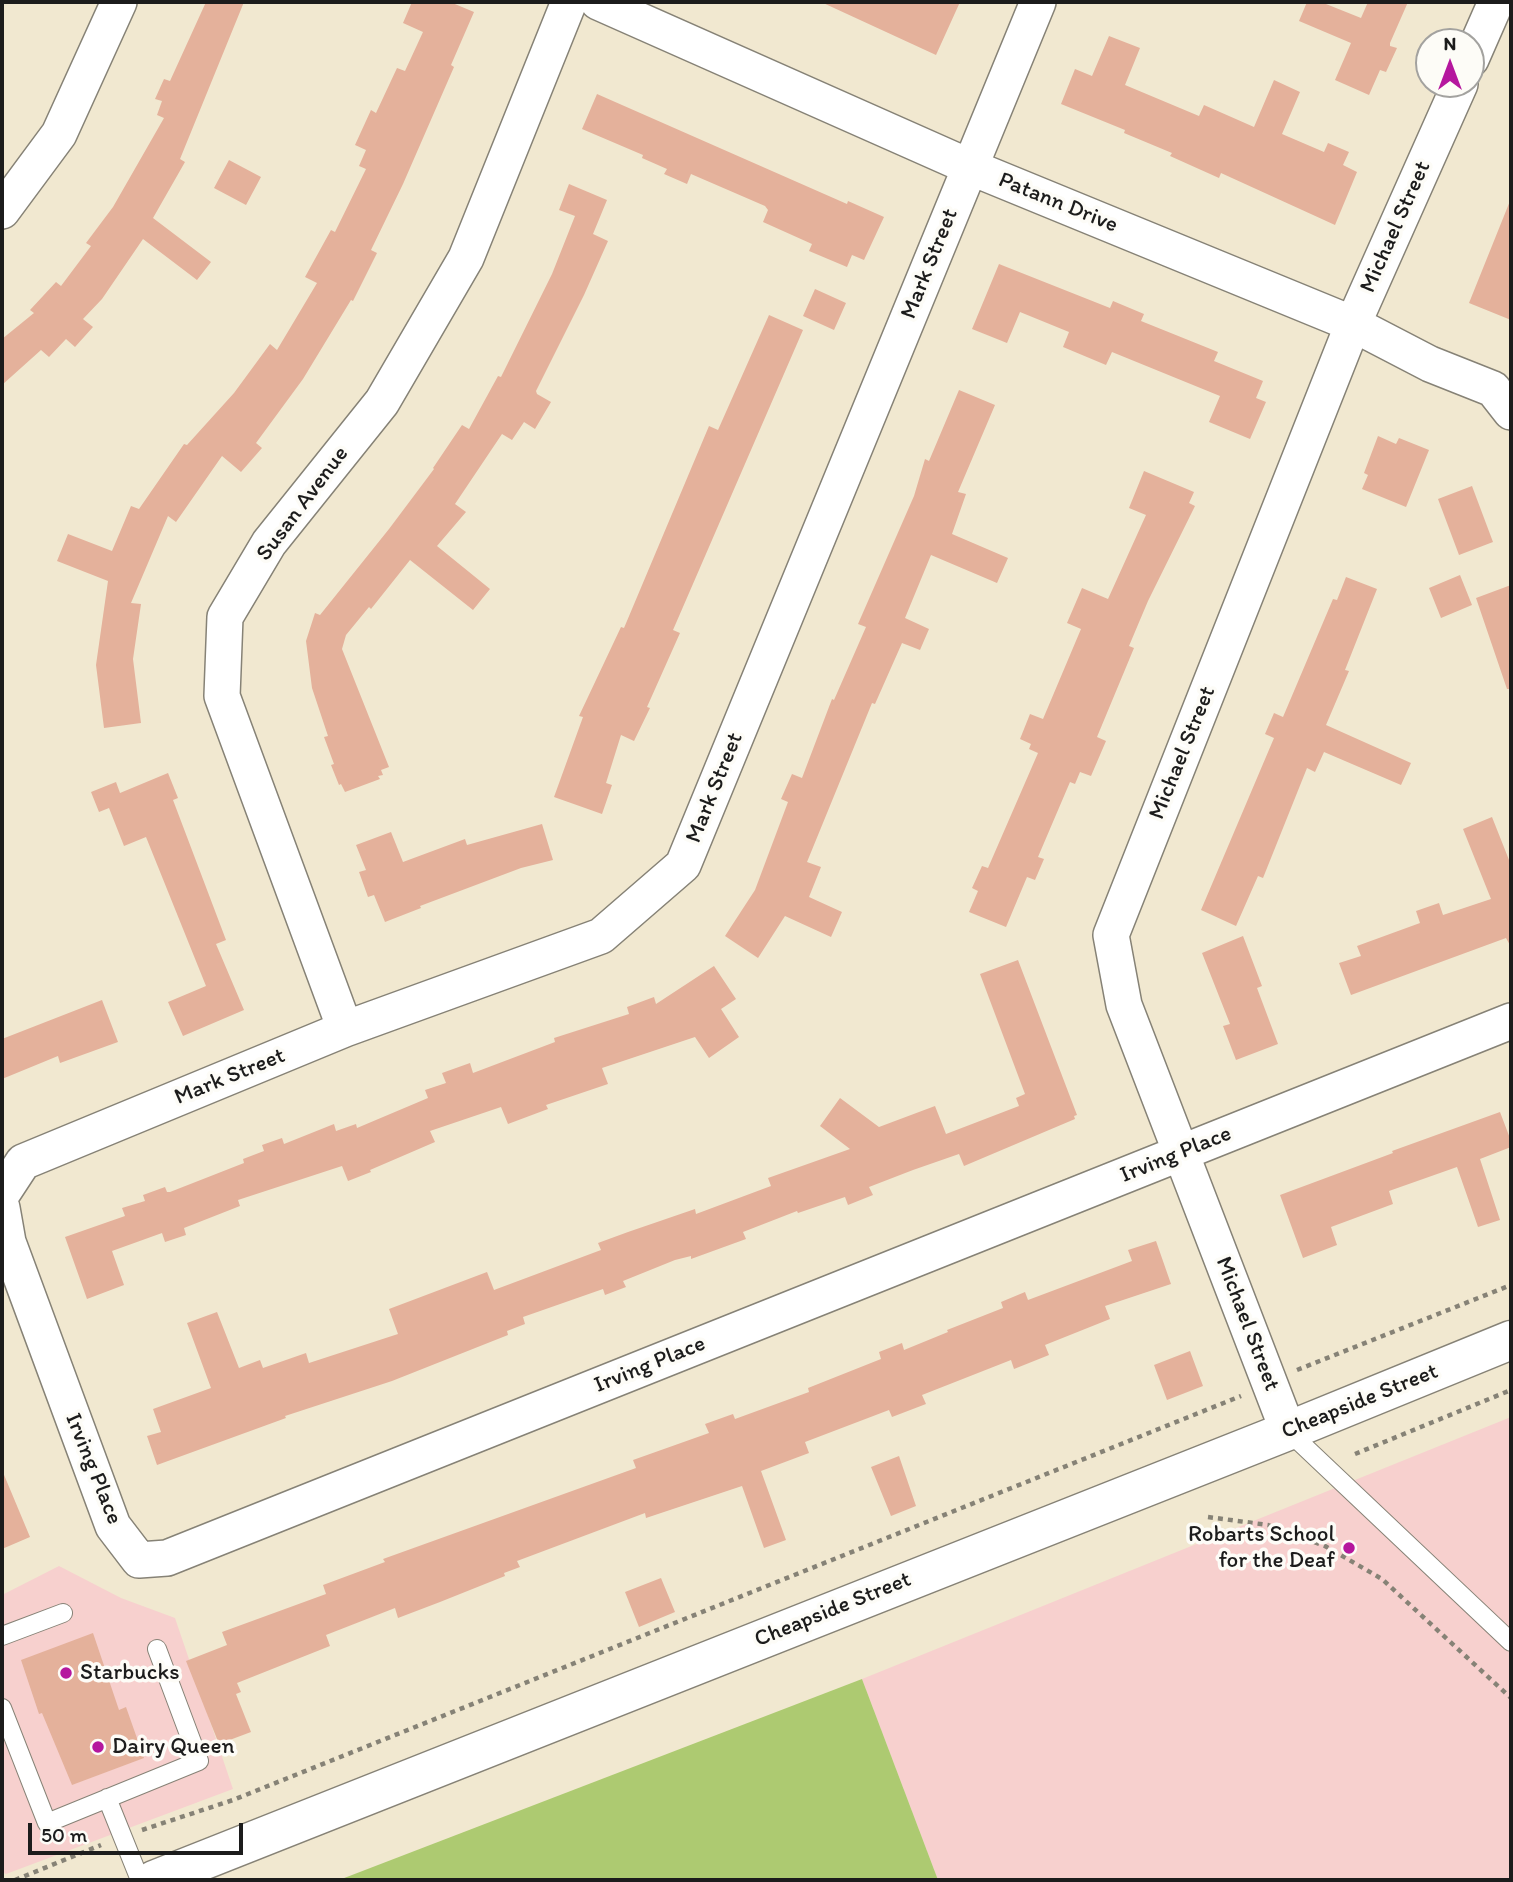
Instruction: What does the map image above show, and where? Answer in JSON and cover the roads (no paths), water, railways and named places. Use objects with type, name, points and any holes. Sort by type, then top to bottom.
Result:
[{"type":"street","points":[[2,211],[60,134],[119,2]]},
{"type":"street","name":"Susan Avenue","points":[[345,1029],[222,696],[225,617],[269,543],[382,402],[466,258],[569,2]]},
{"type":"street","name":"Patann Drive","points":[[598,2],[970,167],[1353,324],[1430,363],[1493,389],[1511,412]]},
{"type":"street","name":"Mark Street","points":[[2,1194],[23,1162],[345,1029],[601,936],[683,864],[1038,2]]},
{"type":"street","points":[[1485,28],[1496,2]]},
{"type":"street","name":"Michael Street","points":[[1288,1431],[1124,1005],[1111,935],[1353,324],[1454,98]]},
{"type":"street","name":"Irving Place","points":[[2,1208],[8,1242],[113,1526],[139,1560],[167,1558],[1511,1021]]},
{"type":"street","name":"Cheapside Street","points":[[154,1880],[1511,1340]]},
{"type":"lane","points":[[1288,1431],[1511,1642]]},
{"type":"lane","points":[[2,1636],[63,1613]]},
{"type":"lane","points":[[2,1708],[47,1823],[199,1761],[157,1649]]},
{"type":"lane","points":[[107,1798],[141,1880]]},
{"type":"place","name":"Robarts School for the Deaf","points":[[1349,1548]]},
{"type":"place","name":"Starbucks","points":[[66,1673]]},
{"type":"place","name":"Dairy Queen","points":[[98,1747]]}]
